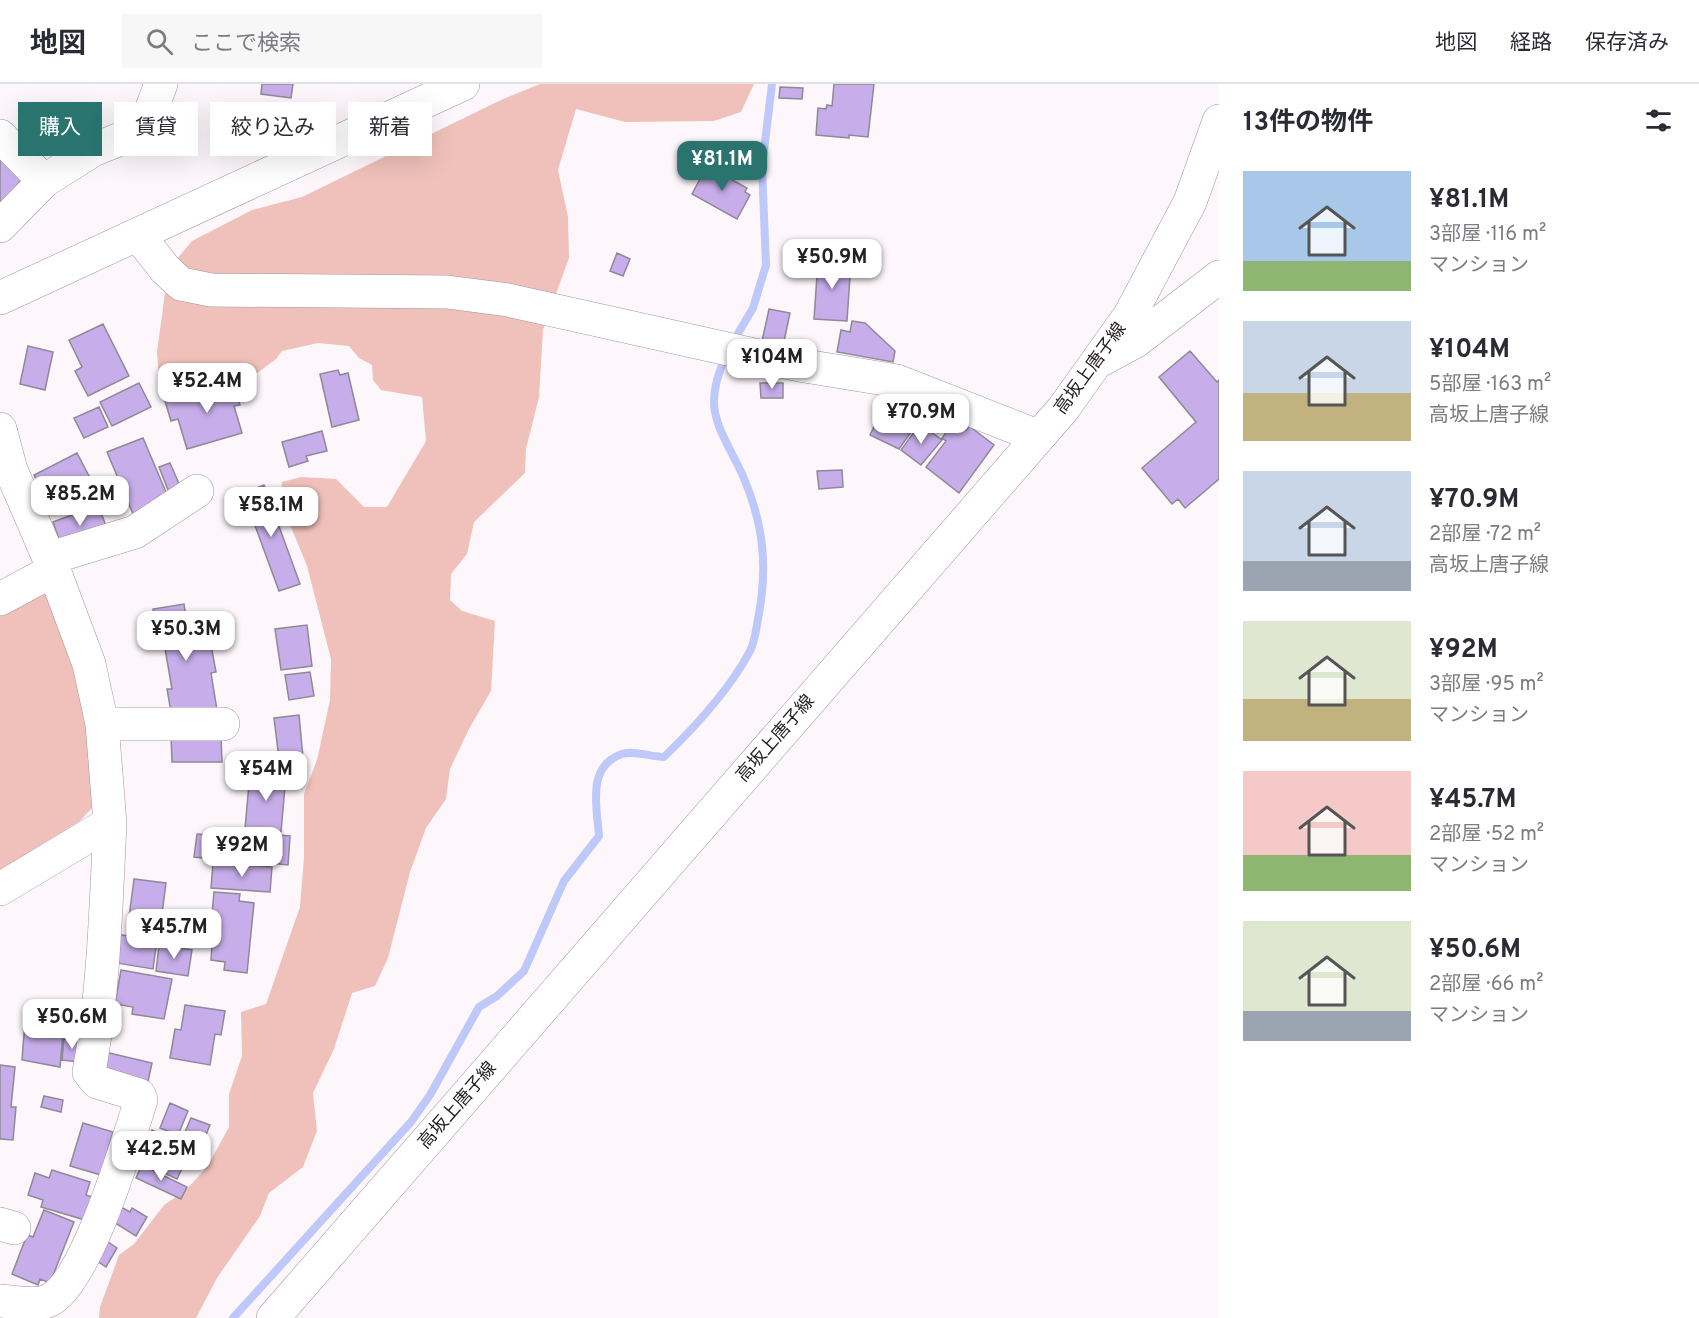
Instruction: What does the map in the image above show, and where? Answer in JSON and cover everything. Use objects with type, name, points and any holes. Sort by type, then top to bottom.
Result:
[{"type":"street","points":[[0,226],[44,181],[93,150],[140,131],[161,84]]},
{"type":"street","points":[[0,298],[139,236],[463,84]]},
{"type":"street","name":"高坂上唐子線","points":[[273,1318],[1037,436],[1063,409],[1130,315],[1190,202],[1219,121]]},
{"type":"street","points":[[0,136],[44,181]]},
{"type":"street","points":[[139,236],[165,269],[181,284],[211,290],[447,292],[508,300],[798,365],[897,381],[1037,436]]},
{"type":"street","points":[[1099,361],[1136,341],[1219,277]]},
{"type":"street","points":[[0,429],[11,470],[52,564],[89,664],[102,724],[110,823],[98,1020],[89,1072],[97,1082],[139,1095],[141,1100],[97,1230],[63,1287],[52,1300],[41,1303],[0,1301]]},
{"type":"street","points":[[0,599],[52,564],[135,532],[196,491]]},
{"type":"street","points":[[102,724],[223,724]]},
{"type":"street","points":[[0,889],[110,823]]},
{"type":"shaded area","points":[[540,84],[754,84],[741,112],[714,121],[625,122],[576,109],[558,170],[568,217],[569,258],[543,330],[539,397],[526,449],[525,473],[474,522],[467,554],[451,574],[450,600],[462,611],[495,621],[491,691],[450,769],[446,799],[426,828],[410,872],[388,958],[375,986],[352,993],[334,1049],[313,1093],[317,1131],[303,1167],[269,1193],[260,1216],[217,1278],[196,1318],[99,1318],[100,1307],[119,1255],[134,1244],[164,1205],[185,1191],[207,1167],[229,1127],[229,1094],[242,1056],[241,1012],[266,1004],[300,907],[304,857],[304,794],[317,760],[330,700],[331,659],[307,566],[280,500],[282,482],[301,477],[336,479],[364,507],[387,507],[426,441],[422,397],[381,390],[373,380],[372,365],[359,358],[349,346],[318,343],[282,351],[276,359],[256,374],[229,371],[195,380],[169,396],[159,379],[157,352],[165,293],[172,265],[192,241],[252,210],[302,197],[386,156],[432,156],[432,134],[503,99]]},
{"type":"shaded area","points":[[45,591],[85,703],[94,806],[80,821],[0,870],[0,614]]},
{"type":"building","points":[[262,84],[293,84],[291,98],[261,94]]},
{"type":"building","points":[[834,84],[874,84],[868,137],[816,135],[818,108],[826,109],[827,105],[832,106]]},
{"type":"building","points":[[780,87],[803,88],[802,99],[779,98]]},
{"type":"building","points":[[0,159],[23,178],[0,206]]},
{"type":"building","points":[[707,166],[747,188],[745,192],[750,195],[737,219],[692,194]]},
{"type":"building","points":[[617,253],[630,259],[623,276],[610,271]]},
{"type":"building","points":[[818,260],[851,262],[847,321],[814,319]]},
{"type":"building","points":[[769,309],[790,313],[783,346],[762,341]]},
{"type":"building","points":[[852,321],[865,323],[895,351],[893,362],[837,352],[841,330],[850,332]]},
{"type":"building","points":[[103,324],[129,376],[88,396],[75,371],[82,367],[69,340]]},
{"type":"building","points":[[28,346],[53,352],[45,390],[20,384]]},
{"type":"building","points":[[1190,351],[1217,382],[1219,380],[1219,479],[1185,508],[1178,499],[1172,504],[1142,468],[1196,422],[1159,377]]},
{"type":"building","points":[[338,370],[340,375],[348,373],[359,420],[332,427],[320,374]]},
{"type":"building","points":[[232,378],[240,405],[234,406],[242,433],[187,449],[178,419],[171,421],[165,401]]},
{"type":"building","points":[[139,383],[151,407],[112,426],[100,402]]},
{"type":"building","points":[[760,383],[783,383],[783,398],[761,398]]},
{"type":"building","points":[[99,407],[108,427],[84,438],[74,418]]},
{"type":"building","points":[[883,408],[916,425],[899,449],[870,435]]},
{"type":"building","points":[[955,421],[966,430],[969,426],[994,445],[959,493],[926,467],[946,441],[942,438]]},
{"type":"building","points":[[920,424],[942,440],[921,465],[901,450]]},
{"type":"building","points":[[322,431],[327,451],[306,456],[308,461],[289,467],[282,442]]},
{"type":"building","points":[[143,438],[169,499],[133,514],[107,452]]},
{"type":"building","points":[[77,453],[89,476],[46,499],[34,475]]},
{"type":"building","points":[[170,463],[180,486],[168,490],[159,467]]},
{"type":"building","points":[[842,470],[843,487],[819,489],[817,471]]},
{"type":"building","points":[[264,485],[300,584],[279,591],[243,493]]},
{"type":"building","points":[[98,505],[108,531],[62,548],[53,522]]},
{"type":"building","points":[[184,604],[186,618],[195,617],[198,636],[209,634],[216,672],[211,673],[217,710],[172,718],[167,689],[172,689],[164,643],[158,643],[153,609]]},
{"type":"building","points":[[307,625],[312,666],[281,670],[275,629]]},
{"type":"building","points":[[310,672],[314,696],[289,700],[285,675]]},
{"type":"building","points":[[299,715],[303,757],[279,759],[274,718]]},
{"type":"building","points":[[221,736],[222,762],[172,762],[171,737]]},
{"type":"building","points":[[250,772],[286,775],[281,832],[245,829]]},
{"type":"building","points":[[241,832],[290,836],[288,865],[239,860]]},
{"type":"building","points":[[197,834],[225,837],[222,860],[194,857]]},
{"type":"building","points":[[213,863],[272,867],[270,892],[211,888]]},
{"type":"building","points":[[134,879],[166,883],[161,922],[129,917]]},
{"type":"building","points":[[214,892],[240,894],[239,901],[254,903],[247,973],[224,970],[225,962],[211,960],[212,944],[203,942],[204,924],[211,925]]},
{"type":"building","points":[[115,934],[157,940],[153,969],[111,962]]},
{"type":"building","points":[[159,945],[192,950],[188,976],[156,971]]},
{"type":"building","points":[[121,970],[172,979],[164,1019],[132,1014],[133,1007],[115,1004]]},
{"type":"building","points":[[185,1005],[225,1011],[221,1035],[215,1034],[210,1065],[170,1058],[175,1029],[181,1030]]},
{"type":"building","points":[[25,1021],[60,1024],[60,1033],[63,1033],[60,1067],[22,1060]]},
{"type":"building","points":[[64,1039],[81,1040],[79,1062],[62,1060]]},
{"type":"building","points":[[105,1052],[152,1063],[147,1086],[100,1075]]},
{"type":"building","points":[[0,1065],[15,1067],[11,1107],[16,1107],[13,1140],[0,1139]]},
{"type":"building","points":[[44,1096],[63,1100],[61,1112],[41,1107]]},
{"type":"building","points":[[170,1103],[188,1111],[178,1135],[160,1128]]},
{"type":"building","points":[[191,1118],[210,1125],[201,1147],[182,1139]]},
{"type":"building","points":[[83,1123],[113,1132],[101,1175],[70,1166]]},
{"type":"building","points":[[152,1130],[191,1149],[177,1179],[137,1160]]},
{"type":"building","points":[[142,1165],[187,1187],[181,1199],[136,1178]]},
{"type":"building","points":[[52,1170],[90,1182],[86,1195],[92,1197],[85,1220],[41,1207],[43,1200],[28,1195],[35,1173],[49,1178]]},
{"type":"building","points":[[121,1207],[130,1212],[132,1208],[147,1217],[136,1236],[112,1221]]},
{"type":"building","points":[[44,1210],[74,1222],[50,1283],[40,1279],[38,1285],[12,1274],[27,1235],[33,1237]]},
{"type":"building","points":[[105,1240],[117,1248],[106,1267],[94,1259]]},
{"type":"waterway","points":[[733,342],[753,308],[766,265],[762,167],[772,84]]},
{"type":"waterway","points":[[233,1318],[411,1122],[430,1095],[479,1007],[497,996],[524,971],[564,881],[599,836],[596,789],[603,768],[611,760],[627,753],[664,757],[711,707],[750,651],[761,600],[762,547],[760,529],[750,494],[716,419],[715,391],[718,375],[726,356]]}]
